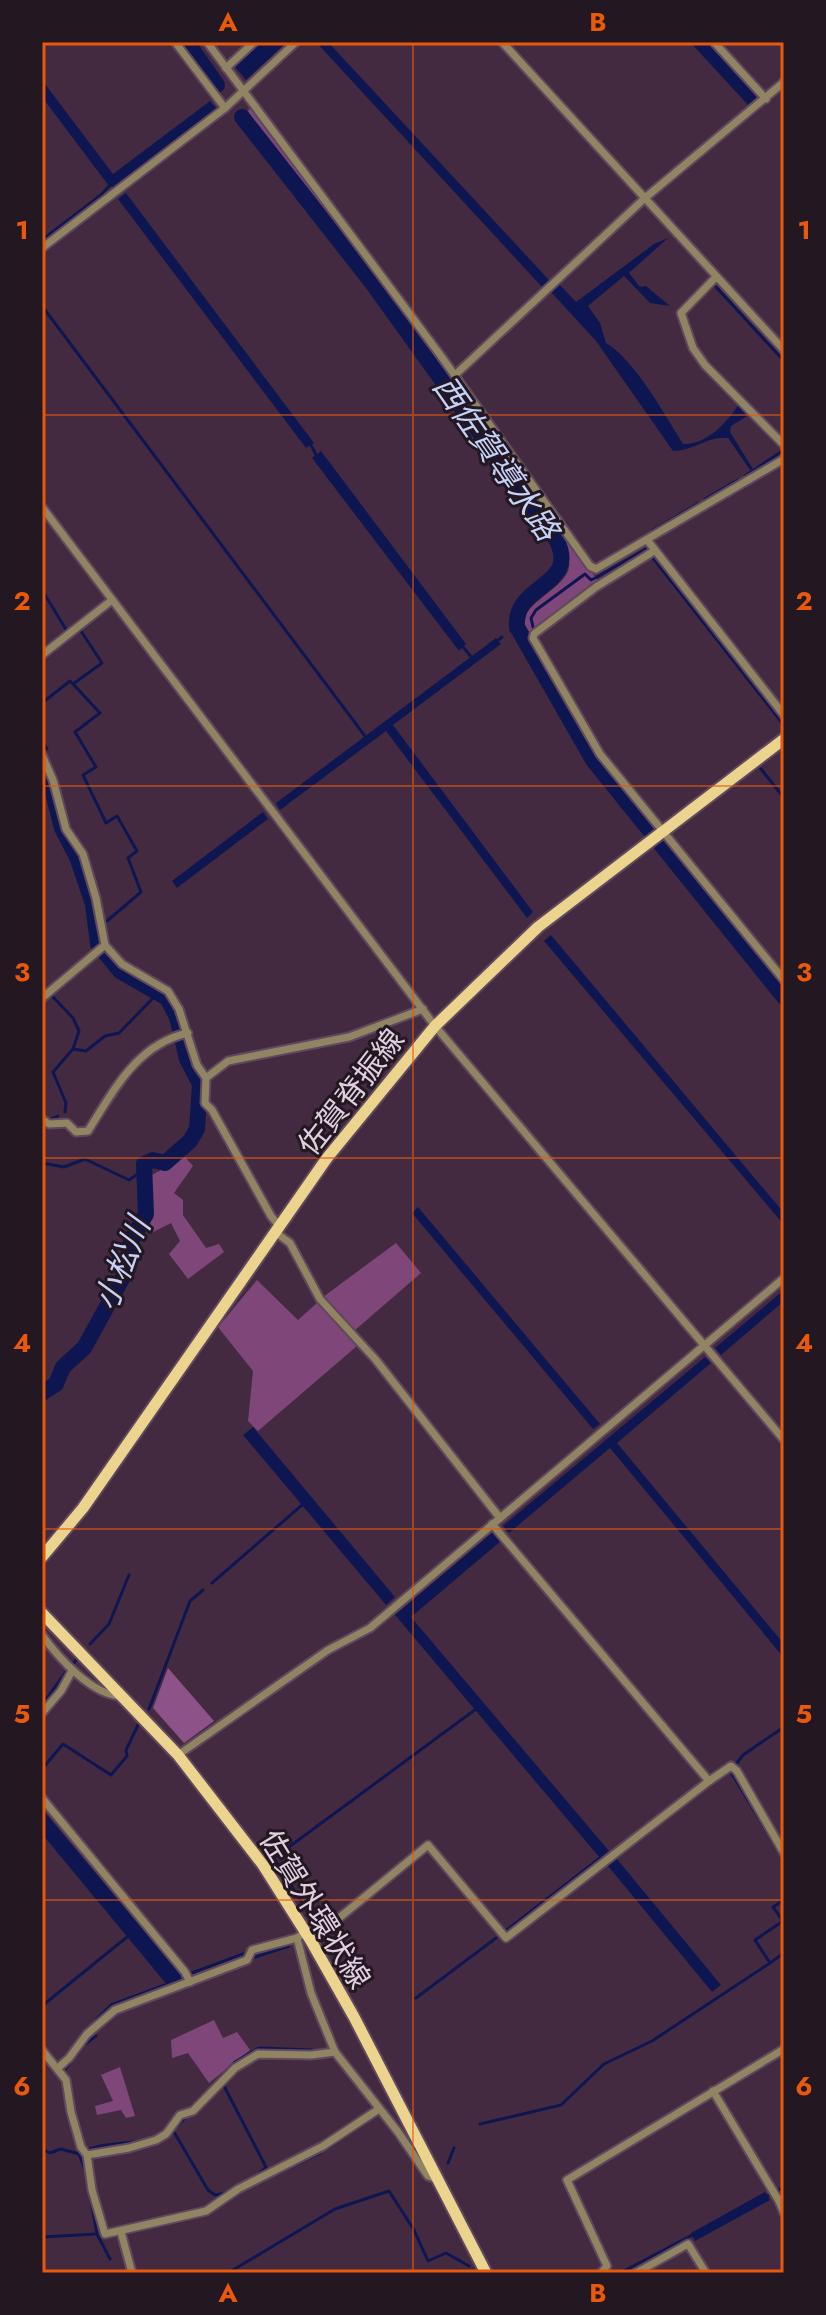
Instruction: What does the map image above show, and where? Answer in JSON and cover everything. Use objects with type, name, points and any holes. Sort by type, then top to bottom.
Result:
[{"type":"main road","name":"佐賀脊振線","points":[[42,1557],[83,1508],[361,1114],[435,1026],[538,927],[784,739]]},
{"type":"main road","name":"佐賀外環状線","points":[[42,1613],[125,1696],[178,1755],[263,1865],[354,2017],[486,2273]]},
{"type":"street","points":[[175,42],[225,108]]},
{"type":"street","points":[[207,42],[334,209],[590,566],[596,569],[648,541],[784,459]]},
{"type":"street","points":[[226,68],[254,42]]},
{"type":"street","points":[[42,248],[225,108],[296,42]]},
{"type":"street","points":[[502,42],[784,350]]},
{"type":"street","points":[[714,42],[766,99]]},
{"type":"street","points":[[455,375],[645,198],[784,82]]},
{"type":"street","points":[[716,277],[681,313],[685,330],[705,365],[784,445]]},
{"type":"street","points":[[42,507],[435,1026],[784,1440]]},
{"type":"street","points":[[648,541],[650,553],[784,715]]},
{"type":"street","points":[[650,553],[596,587],[534,634],[533,638],[600,754],[784,980]]},
{"type":"street","points":[[42,655],[112,600]]},
{"type":"street","points":[[42,755],[53,780],[66,829],[83,854],[105,945],[122,964],[168,991],[179,1009],[197,1065],[206,1078],[205,1103],[212,1110],[277,1229],[290,1243],[320,1299],[376,1360],[500,1518]]},
{"type":"street","points":[[42,998],[105,945]]},
{"type":"street","points":[[206,1078],[228,1061],[349,1037],[423,1009]]},
{"type":"street","points":[[42,1119],[49,1124],[67,1123],[76,1132],[88,1131],[135,1062],[151,1047],[173,1036],[188,1033]]},
{"type":"street","points":[[178,1755],[328,1650],[370,1628],[784,1278]]},
{"type":"street","points":[[492,1524],[709,1781]]},
{"type":"street","points":[[42,1635],[72,1671],[113,1697],[125,1696]]},
{"type":"street","points":[[42,1713],[61,1691],[72,1671]]},
{"type":"street","points":[[58,2068],[87,2034],[115,2010],[247,1960],[252,1950],[304,1937],[428,1845],[506,1938],[731,1766],[737,1771],[784,1853]]},
{"type":"street","points":[[42,1798],[190,1982]]},
{"type":"street","points":[[304,1937],[311,1993],[335,2052],[428,2176],[438,2179]]},
{"type":"street","points":[[601,2273],[607,2266],[567,2180],[784,2049]]},
{"type":"street","points":[[42,2050],[66,2080],[71,2112],[81,2147],[87,2155],[92,2190],[105,2234],[206,2211],[238,2189],[323,2146],[379,2109]]},
{"type":"street","points":[[87,2155],[156,2140],[235,2068],[258,2054],[335,2052]]},
{"type":"street","points":[[713,2091],[780,2199],[784,2213]]},
{"type":"street","points":[[121,2232],[132,2273]]},
{"type":"street","points":[[636,2273],[686,2246],[706,2273]]},
{"type":"shaded area","points":[[262,42],[287,42],[246,80],[235,67]]},
{"type":"shaded area","points":[[316,42],[328,42],[549,280],[542,287]]},
{"type":"shaded area","points":[[690,42],[709,42],[756,93],[756,98],[748,105]]},
{"type":"shaded area","points":[[42,80],[113,174],[210,101],[217,109],[114,187],[109,186],[42,97]]},
{"type":"shaded area","points":[[250,107],[336,217],[598,581],[527,635],[521,622],[532,606],[566,575],[568,549],[351,246],[247,113]]},
{"type":"shaded area","points":[[126,193],[314,443],[306,448],[118,199]]},
{"type":"shaded area","points":[[668,238],[629,273],[640,287],[646,286],[670,306],[650,303],[624,276],[588,306],[600,323],[606,343],[638,374],[683,444],[700,441],[715,432],[739,404],[749,415],[731,426],[730,432],[753,469],[750,470],[728,438],[673,451],[596,341],[551,292],[559,284],[576,302],[654,244]]},
{"type":"shaded area","points":[[321,451],[466,644],[459,651],[312,458]]},
{"type":"shaded area","points":[[496,638],[501,644],[393,725],[533,912],[527,918],[386,731],[280,810],[276,803]]},
{"type":"shaded area","points":[[263,812],[268,819],[177,888],[172,881]]},
{"type":"shaded area","points":[[551,935],[784,1213],[784,1225],[544,941]]},
{"type":"shaded area","points":[[185,1157],[193,1166],[174,1193],[183,1200],[183,1215],[206,1248],[219,1244],[224,1252],[188,1279],[169,1254],[180,1241],[171,1223],[153,1232],[149,1227],[153,1200],[150,1176]]},
{"type":"shaded area","points":[[418,1207],[600,1424],[593,1429],[412,1213]]},
{"type":"shaded area","points":[[396,1243],[421,1273],[354,1331],[323,1297]]},
{"type":"shaded area","points":[[257,1280],[298,1320],[318,1302],[357,1346],[258,1431],[248,1421],[253,1371],[218,1327]]},
{"type":"shaded area","points":[[784,1290],[784,1301],[721,1355],[715,1348]]},
{"type":"shaded area","points":[[705,1357],[711,1363],[617,1443],[784,1644],[784,1658],[610,1448],[509,1533],[503,1526]]},
{"type":"shaded area","points":[[253,1427],[395,1597],[386,1605],[243,1435]]},
{"type":"shaded area","points":[[493,1532],[501,1541],[411,1617],[609,1851],[600,1858],[395,1615]]},
{"type":"shaded area","points":[[168,1668],[214,1721],[184,1743],[153,1708]]},
{"type":"shaded area","points":[[42,1809],[181,1975],[180,1981],[168,1986],[42,1834]]},
{"type":"shaded area","points":[[617,1859],[721,1985],[712,1992],[608,1866]]},
{"type":"shaded area","points":[[214,2020],[223,2038],[237,2032],[250,2050],[209,2083],[188,2053],[172,2058],[171,2040]]},
{"type":"shaded area","points":[[120,2067],[135,2116],[126,2118],[121,2110],[97,2115],[95,2106],[113,2101],[101,2075]]},
{"type":"shaded area","points":[[765,2192],[770,2200],[695,2241],[691,2233]]},
{"type":"waterway","name":"西佐賀導水路","points":[[187,42],[217,85]]},
{"type":"waterway","name":"西佐賀導水路","points":[[242,117],[373,284],[556,539],[561,555],[560,567],[525,601],[517,627],[593,760],[784,997]]},
{"type":"waterway","points":[[42,240],[109,186]]},
{"type":"waterway","points":[[716,287],[784,361]]},
{"type":"waterway","points":[[42,306],[365,736]]},
{"type":"waterway","points":[[311,445],[316,455]]},
{"type":"waterway","points":[[745,476],[784,450]]},
{"type":"waterway","points":[[705,499],[738,480]]},
{"type":"waterway","points":[[652,531],[699,503]]},
{"type":"waterway","points":[[533,627],[531,618],[536,610],[585,574],[591,580],[646,549],[783,724]]},
{"type":"waterway","points":[[42,590],[67,631],[42,650]]},
{"type":"waterway","name":"西佐賀導水路","points":[[511,631],[517,627]]},
{"type":"waterway","points":[[81,631],[102,663],[73,684],[100,713],[75,732],[96,767],[83,775],[106,823],[117,816],[137,851],[128,858],[141,892],[107,921]]},
{"type":"waterway","points":[[495,643],[502,637]]},
{"type":"waterway","points":[[463,647],[473,659]]},
{"type":"waterway","points":[[42,703],[70,681],[73,684]]},
{"type":"waterway","points":[[42,741],[47,749]]},
{"type":"waterway","name":"小松川","points":[[42,764],[62,828],[77,857],[93,904],[98,944],[120,971],[167,998],[177,1017],[187,1059],[200,1084],[197,1129],[190,1141],[165,1163],[153,1160],[144,1164],[146,1214],[131,1241],[127,1270],[84,1348],[63,1367],[56,1384],[42,1393]]},
{"type":"waterway","points":[[761,769],[784,798]]},
{"type":"waterway","points":[[65,1112],[66,1103],[53,1072],[73,1049],[86,1051],[105,1036],[119,1033],[158,993]]},
{"type":"waterway","points":[[53,997],[73,1018],[79,1031],[73,1049]]},
{"type":"waterway","points":[[49,1120],[58,1116]]},
{"type":"waterway","points":[[42,1163],[64,1167],[85,1159],[129,1180],[144,1170]]},
{"type":"waterway","points":[[212,1583],[302,1505]]},
{"type":"waterway","points":[[90,1644],[109,1624],[129,1575]]},
{"type":"waterway","points":[[149,1709],[190,1601],[203,1590]]},
{"type":"waterway","points":[[71,1666],[77,1659]]},
{"type":"waterway","points":[[42,1705],[66,1672]]},
{"type":"waterway","points":[[319,1930],[274,1858],[476,1709]]},
{"type":"waterway","points":[[42,1769],[63,1744],[111,1775],[127,1756],[126,1750],[139,1723]]},
{"type":"waterway","points":[[737,1763],[743,1755],[784,1727]]},
{"type":"waterway","points":[[731,1772],[784,1860]]},
{"type":"waterway","points":[[507,1930],[600,1858]]},
{"type":"waterway","points":[[480,2124],[561,2105],[604,2064],[652,2041],[770,1963],[755,1940],[783,1921],[773,1907],[784,1900]]},
{"type":"waterway","points":[[42,2006],[127,1937]]},
{"type":"waterway","points":[[416,1998],[496,1938]]},
{"type":"waterway","points":[[178,1978],[246,1953],[255,1957],[289,1946]]},
{"type":"waterway","points":[[770,1963],[784,1953]]},
{"type":"waterway","points":[[97,2019],[111,2005],[168,1984]]},
{"type":"waterway","points":[[65,2069],[84,2045],[96,2036]]},
{"type":"waterway","points":[[205,2094],[235,2062],[259,2048],[312,2050]]},
{"type":"waterway","points":[[224,2086],[266,2167],[257,2176]]},
{"type":"waterway","points":[[171,2132],[188,2115]]},
{"type":"waterway","points":[[329,2147],[375,2116]]},
{"type":"waterway","points":[[389,2116],[406,2138]]},
{"type":"waterway","points":[[174,2132],[208,2190],[215,2195],[226,2193]]},
{"type":"waterway","points":[[42,2149],[50,2153],[61,2149],[79,2154],[103,2146],[145,2140]]},
{"type":"waterway","points":[[448,2163],[454,2148]]},
{"type":"waterway","points":[[274,2175],[320,2153]]},
{"type":"waterway","points":[[79,2154],[86,2172]]},
{"type":"waterway","points":[[764,2198],[784,2187]]},
{"type":"waterway","points":[[228,2273],[335,2209],[389,2191],[414,2230],[428,2261],[446,2253],[469,2266]]},
{"type":"waterway","points":[[90,2195],[97,2234],[110,2259]]},
{"type":"waterway","points":[[42,2237],[97,2234]]},
{"type":"waterway","points":[[620,2273],[694,2234]]}]
